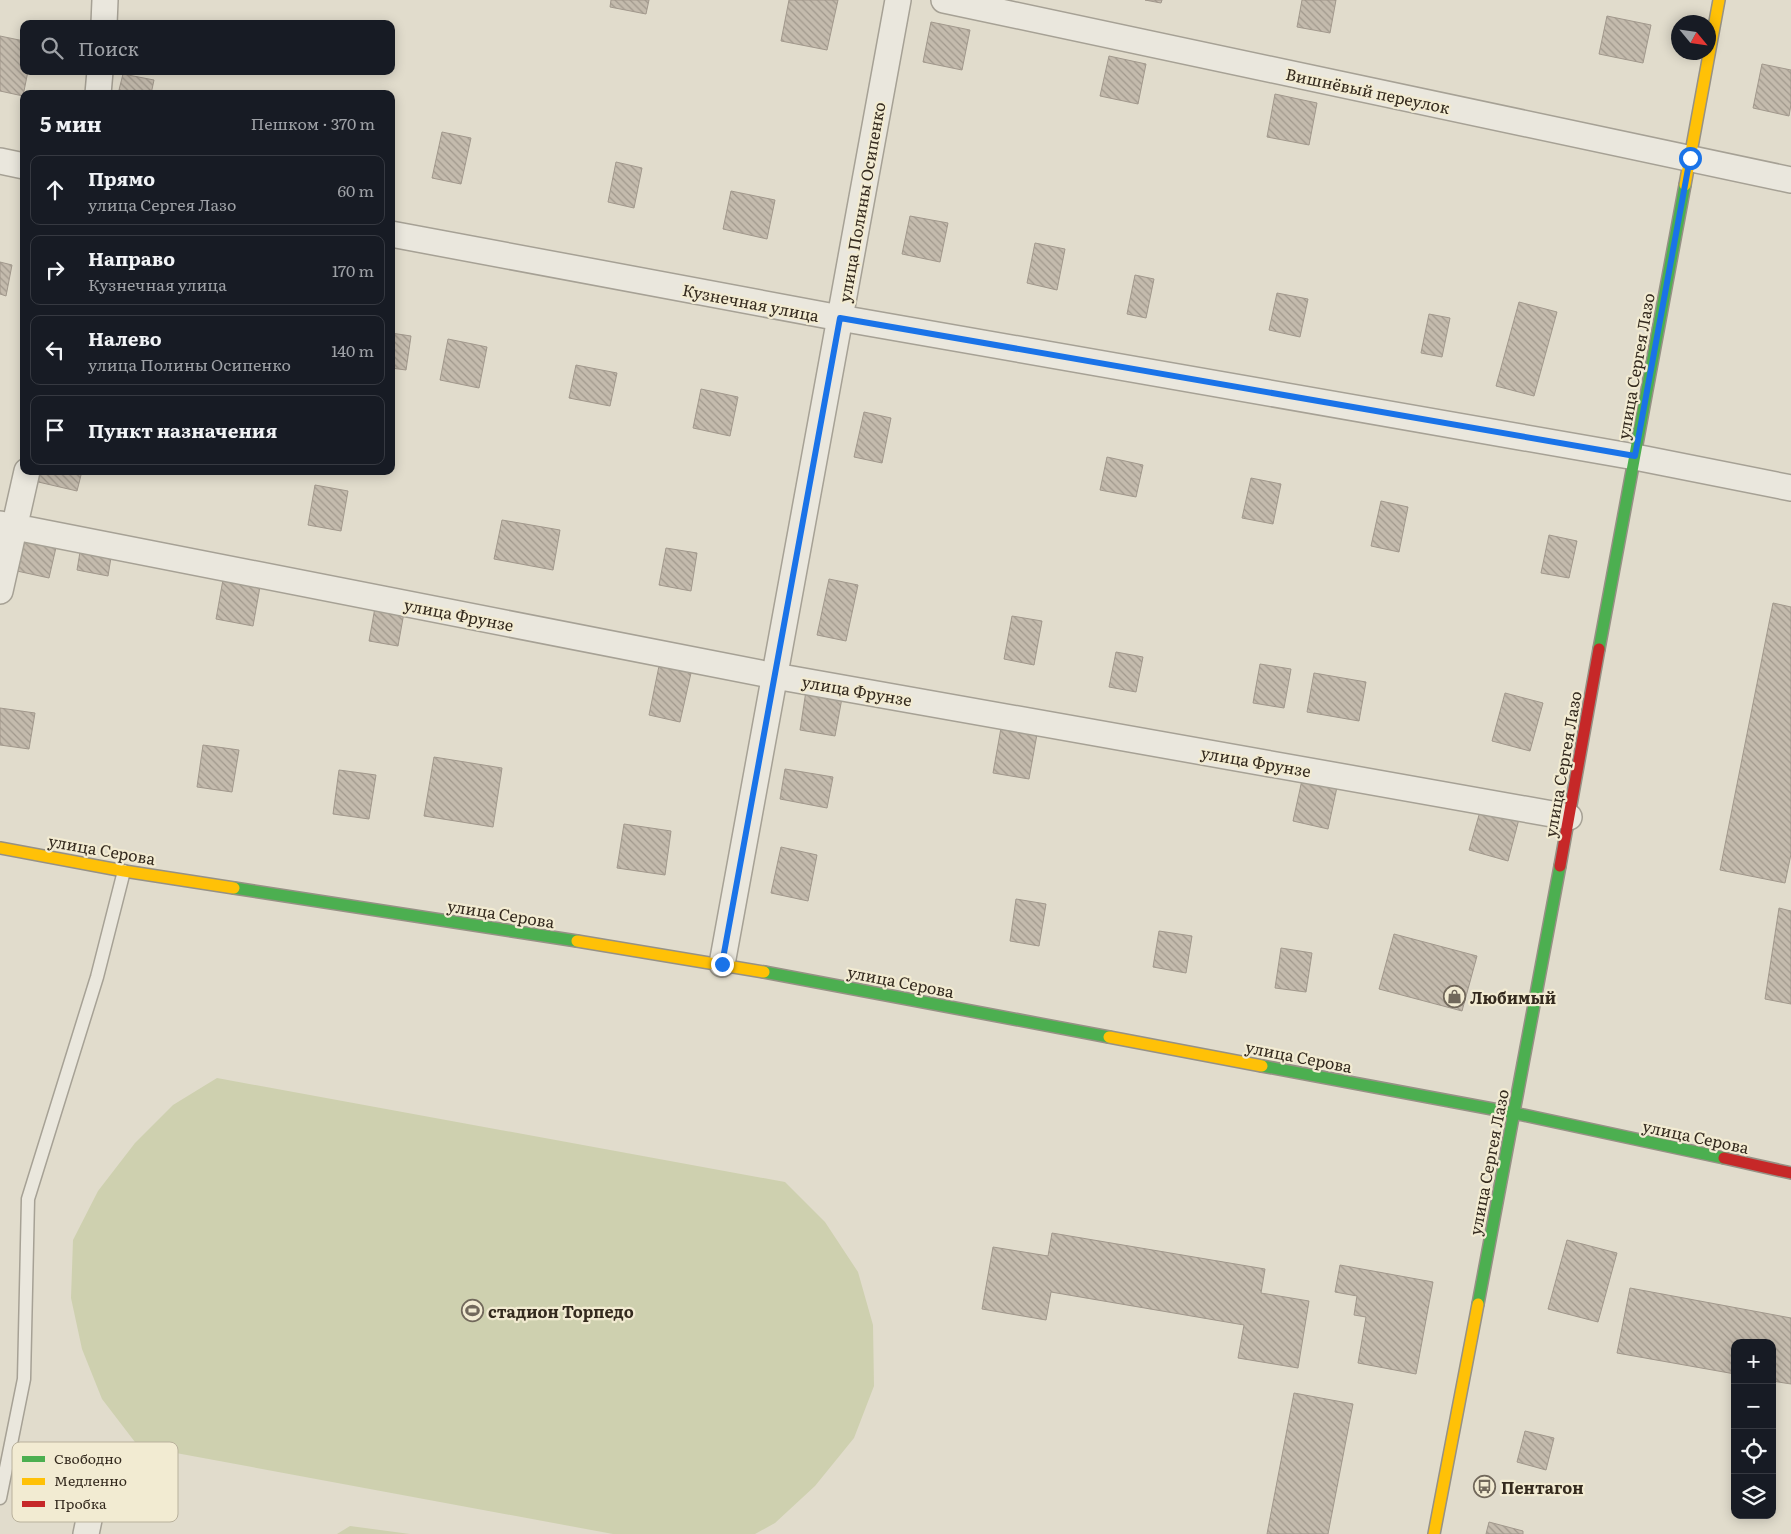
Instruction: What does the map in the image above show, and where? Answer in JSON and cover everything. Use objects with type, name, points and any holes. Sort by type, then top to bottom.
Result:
[{"type":"street","points":[[104,20],[105,0]]},
{"type":"street","name":"улица Полины Осипенко","points":[[722,964],[898,0]]},
{"type":"street","name":"Вишнёвый переулок","points":[[944,0],[1791,180]]},
{"type":"street","name":"улица Сергея Лазо","points":[[1434,1534],[1720,0]]},
{"type":"street","points":[[98,90],[100,75]]},
{"type":"street","points":[[0,161],[20,165]]},
{"type":"street","name":"Кузнечная улица","points":[[395,235],[840,318],[1635,456],[1791,488]]},
{"type":"street","points":[[0,591],[8,525],[26,475]]},
{"type":"street","name":"улица Фрунзе","points":[[8,525],[775,676],[1569,817]]},
{"type":"street","name":"улица Серова","points":[[0,848],[124,870],[722,964],[1514,1113],[1791,1173]]},
{"type":"lane","points":[[0,1498],[24,1379],[28,1199],[96,977],[124,870]]},
{"type":"green space","name":"стадион Торпедо","points":[[217,1078],[785,1182],[825,1222],[858,1272],[873,1325],[874,1386],[854,1438],[815,1486],[775,1523],[755,1534],[613,1534],[178,1453],[178,1442],[135,1442],[102,1399],[82,1349],[71,1298],[73,1240],[98,1191],[135,1143],[173,1105]]},
{"type":"green space","points":[[350,1526],[410,1534],[337,1534]]},
{"type":"building","points":[[611,0],[649,0],[646,14],[610,7]]},
{"type":"building","points":[[789,0],[838,0],[827,50],[781,41]]},
{"type":"building","points":[[1145,0],[1162,0],[1161,3]]},
{"type":"building","points":[[1302,0],[1336,0],[1330,33],[1297,27]]},
{"type":"building","points":[[1607,16],[1651,25],[1643,63],[1599,54]]},
{"type":"building","points":[[931,22],[970,30],[962,70],[923,62]]},
{"type":"building","points":[[0,36],[20,40],[20,75],[27,75],[24,90],[20,90],[20,95],[0,91]]},
{"type":"building","points":[[1109,56],[1146,64],[1138,104],[1100,96]]},
{"type":"building","points":[[1762,64],[1791,70],[1789,116],[1753,108]]},
{"type":"building","points":[[123,75],[154,80],[152,90],[119,90]]},
{"type":"building","points":[[1275,94],[1317,103],[1309,145],[1267,137]]},
{"type":"building","points":[[442,132],[471,138],[461,184],[432,178]]},
{"type":"building","points":[[616,162],[642,168],[634,208],[608,202]]},
{"type":"building","points":[[731,191],[775,200],[767,239],[723,229]]},
{"type":"building","points":[[910,216],[948,223],[940,262],[902,254]]},
{"type":"building","points":[[1035,243],[1065,249],[1057,290],[1027,283]]},
{"type":"building","points":[[0,262],[12,265],[6,296],[0,294]]},
{"type":"building","points":[[1135,275],[1154,279],[1146,318],[1127,314]]},
{"type":"building","points":[[1277,293],[1308,299],[1300,337],[1269,330]]},
{"type":"building","points":[[1519,302],[1557,312],[1534,396],[1496,386]]},
{"type":"building","points":[[1429,314],[1450,318],[1442,357],[1421,353]]},
{"type":"building","points":[[395,334],[411,336],[406,370],[395,369]]},
{"type":"building","points":[[448,339],[487,347],[479,388],[440,380]]},
{"type":"building","points":[[576,365],[617,373],[610,406],[569,398]]},
{"type":"building","points":[[701,389],[738,397],[730,436],[693,428]]},
{"type":"building","points":[[864,412],[891,418],[882,463],[854,457]]},
{"type":"building","points":[[1107,457],[1143,465],[1136,497],[1100,490]]},
{"type":"building","points":[[35,475],[81,475],[77,491],[34,481]]},
{"type":"building","points":[[1251,478],[1281,484],[1273,524],[1242,518]]},
{"type":"building","points":[[315,485],[348,491],[341,531],[308,525]]},
{"type":"building","points":[[1381,501],[1408,507],[1399,552],[1371,546]]},
{"type":"building","points":[[502,520],[560,530],[553,570],[494,559]]},
{"type":"building","points":[[83,534],[114,539],[108,576],[77,570]]},
{"type":"building","points":[[25,535],[57,543],[49,578],[17,571]]},
{"type":"building","points":[[1549,535],[1577,541],[1569,578],[1541,573]]},
{"type":"building","points":[[666,548],[697,553],[691,591],[659,585]]},
{"type":"building","points":[[224,574],[261,581],[253,626],[216,619]]},
{"type":"building","points":[[829,579],[858,585],[846,641],[817,635]]},
{"type":"building","points":[[376,602],[405,607],[398,646],[369,641]]},
{"type":"building","points":[[1773,603],[1791,607],[1791,854],[1785,883],[1720,870]]},
{"type":"building","points":[[1012,616],[1042,621],[1034,665],[1004,659]]},
{"type":"building","points":[[1116,652],[1143,657],[1136,692],[1109,687]]},
{"type":"building","points":[[1260,664],[1291,669],[1284,708],[1253,703]]},
{"type":"building","points":[[659,666],[691,673],[680,722],[649,715]]},
{"type":"building","points":[[1314,673],[1366,682],[1359,721],[1307,712]]},
{"type":"building","points":[[806,691],[842,698],[835,736],[800,730]]},
{"type":"building","points":[[1505,693],[1543,703],[1530,751],[1492,741]]},
{"type":"building","points":[[0,708],[35,713],[29,749],[0,745]]},
{"type":"building","points":[[1001,728],[1037,734],[1029,779],[993,773]]},
{"type":"building","points":[[203,745],[239,750],[232,792],[197,787]]},
{"type":"building","points":[[434,757],[502,768],[493,827],[424,816]]},
{"type":"building","points":[[785,769],[833,777],[827,808],[780,799]]},
{"type":"building","points":[[339,770],[376,775],[369,819],[333,814]]},
{"type":"building","points":[[1302,780],[1337,787],[1328,829],[1293,821]]},
{"type":"building","points":[[1481,808],[1519,819],[1508,861],[1469,850]]},
{"type":"building","points":[[624,824],[671,831],[665,875],[617,868]]},
{"type":"building","points":[[781,847],[817,855],[808,901],[771,893]]},
{"type":"building","points":[[1016,899],[1046,904],[1039,946],[1010,941]]},
{"type":"building","points":[[1779,908],[1791,911],[1791,1004],[1765,999]]},
{"type":"building","points":[[1159,931],[1192,936],[1186,973],[1153,967]]},
{"type":"building","points":[[1394,934],[1477,956],[1462,1011],[1379,989]]},
{"type":"building","points":[[1281,948],[1312,953],[1306,992],[1275,988]]},
{"type":"building","points":[[1052,1233],[1265,1269],[1261,1293],[1309,1301],[1298,1368],[1238,1358],[1244,1325],[1051,1292],[1046,1320],[982,1309],[993,1247],[1048,1256]]},
{"type":"building","points":[[1567,1240],[1617,1253],[1598,1322],[1548,1309]]},
{"type":"building","points":[[1340,1265],[1433,1282],[1416,1374],[1358,1363],[1366,1317],[1354,1315],[1357,1296],[1335,1292]]},
{"type":"building","points":[[1630,1288],[1791,1318],[1791,1384],[1776,1382],[1776,1339],[1731,1339],[1731,1373],[1617,1353]]},
{"type":"building","points":[[1294,1393],[1353,1404],[1328,1534],[1267,1534]]},
{"type":"building","points":[[1525,1431],[1554,1438],[1546,1470],[1517,1462]]},
{"type":"building","points":[[1489,1522],[1523,1531],[1523,1534],[1486,1534]]},
{"type":"traffic: fast","points":[[1599,649],[1685,185]]},
{"type":"traffic: fast","points":[[1478,1304],[1560,866]]},
{"type":"traffic: fast","points":[[234,888],[577,941]]},
{"type":"traffic: fast","points":[[764,972],[1109,1037]]},
{"type":"traffic: fast","points":[[1262,1066],[1514,1113],[1724,1158]]},
{"type":"traffic: slow","points":[[1685,185],[1719,0]]},
{"type":"traffic: slow","points":[[0,848],[124,871],[234,888]]},
{"type":"traffic: slow","points":[[577,941],[764,972]]},
{"type":"traffic: slow","points":[[1109,1037],[1262,1066]]},
{"type":"traffic: slow","points":[[1434,1534],[1478,1304]]},
{"type":"traffic: jam","points":[[1560,866],[1599,649]]},
{"type":"traffic: jam","points":[[1724,1158],[1791,1173]]},
{"type":"place","name":"Любимый","points":[[1454,997]]},
{"type":"place","name":"стадион Торпедо","points":[[472,1311]]},
{"type":"place","name":"Пентагон","points":[[1485,1487]]},
{"type":"route","points":[[722,964],[840,318],[1635,456],[1690,158]]}]
